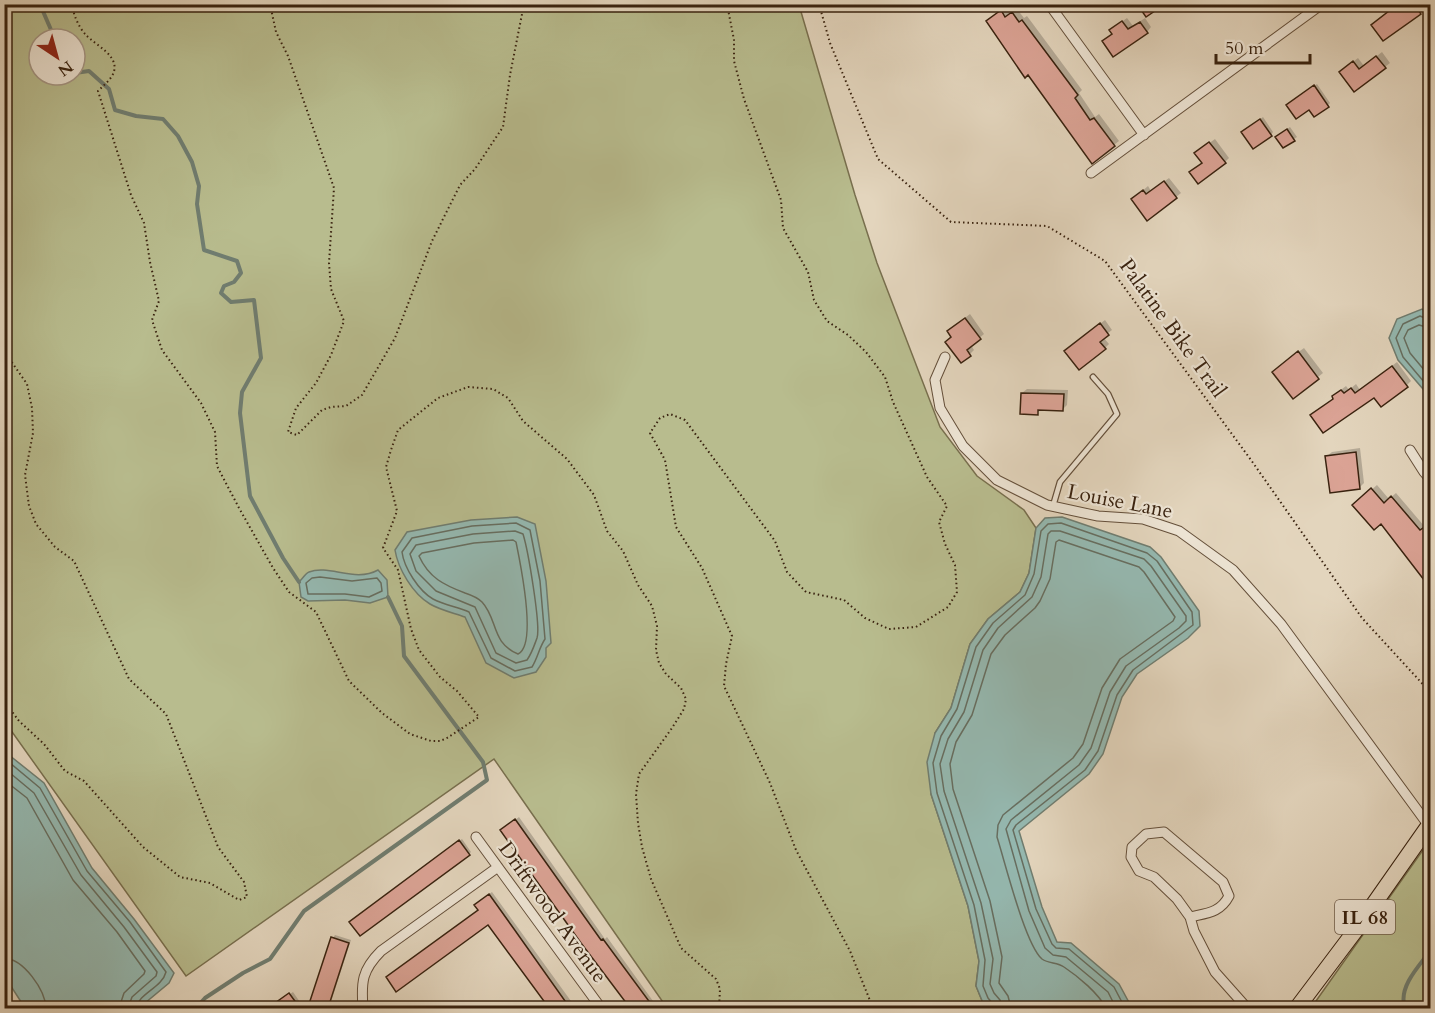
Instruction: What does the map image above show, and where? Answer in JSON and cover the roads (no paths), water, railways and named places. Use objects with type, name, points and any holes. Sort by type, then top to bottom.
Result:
[{"type":"main road","name":"IL 68","points":[[1297,1008],[1430,825]]},
{"type":"street","points":[[1049,4],[1143,135]]},
{"type":"street","points":[[1091,173],[1322,4]]},
{"type":"street","name":"Louise Lane","points":[[945,357],[935,380],[940,408],[963,446],[997,480],[1053,506],[1098,516],[1143,519],[1179,531],[1233,570],[1281,624],[1430,825]]},
{"type":"street","points":[[1410,450],[1431,479]]},
{"type":"street","points":[[1190,917],[1211,912],[1223,906],[1229,896],[1223,882],[1164,832],[1146,834],[1132,847],[1131,857],[1139,871],[1154,877],[1177,899],[1190,917],[1194,931],[1215,972],[1247,1008]]},
{"type":"street","name":"Driftwood Avenue","points":[[476,837],[601,1008]]},
{"type":"street","points":[[363,1008],[364,976],[370,962],[381,951],[498,867]]},
{"type":"lane","points":[[1053,506],[1060,482],[1117,414],[1108,394],[1093,377]]},
{"type":"water","points":[[1422,309],[1430,316],[1430,401],[1423,389],[1398,360],[1389,338],[1397,319]]},
{"type":"water","points":[[517,517],[535,524],[546,581],[551,643],[546,648],[546,657],[536,672],[514,678],[486,663],[465,617],[434,606],[412,588],[403,573],[395,550],[407,532],[471,520]]},
{"type":"water","points":[[1062,517],[1150,547],[1161,557],[1199,611],[1200,626],[1188,638],[1137,674],[1122,697],[1103,754],[1089,774],[1019,831],[1042,907],[1057,942],[1071,943],[1119,984],[1132,1008],[992,1008],[983,1003],[976,986],[979,961],[968,906],[931,794],[927,762],[935,733],[951,708],[970,644],[988,619],[1020,592],[1029,573],[1036,528],[1045,518]]},
{"type":"water","points":[[325,570],[360,575],[378,570],[387,580],[388,597],[370,603],[345,600],[308,601],[301,597],[299,582],[309,572]]},
{"type":"water","points":[[4,751],[44,783],[92,868],[174,973],[169,983],[139,1008],[25,1008],[5,977]]},
{"type":"waterway","points":[[43,4],[42,9],[50,27]]},
{"type":"waterway","points":[[87,71],[109,89],[115,110],[136,116],[163,119],[178,136],[192,162],[199,186],[197,204],[204,250],[237,261],[241,273],[234,282],[224,286],[221,293],[231,302],[254,300],[261,358],[242,392],[240,413],[250,496],[283,558],[299,582]]},
{"type":"waterway","points":[[196,1008],[205,998],[243,973],[270,959],[304,911],[487,780],[483,762],[404,656],[402,626],[388,597]]},
{"type":"waterway","points":[[1402,1008],[1408,983],[1430,951]]}]
